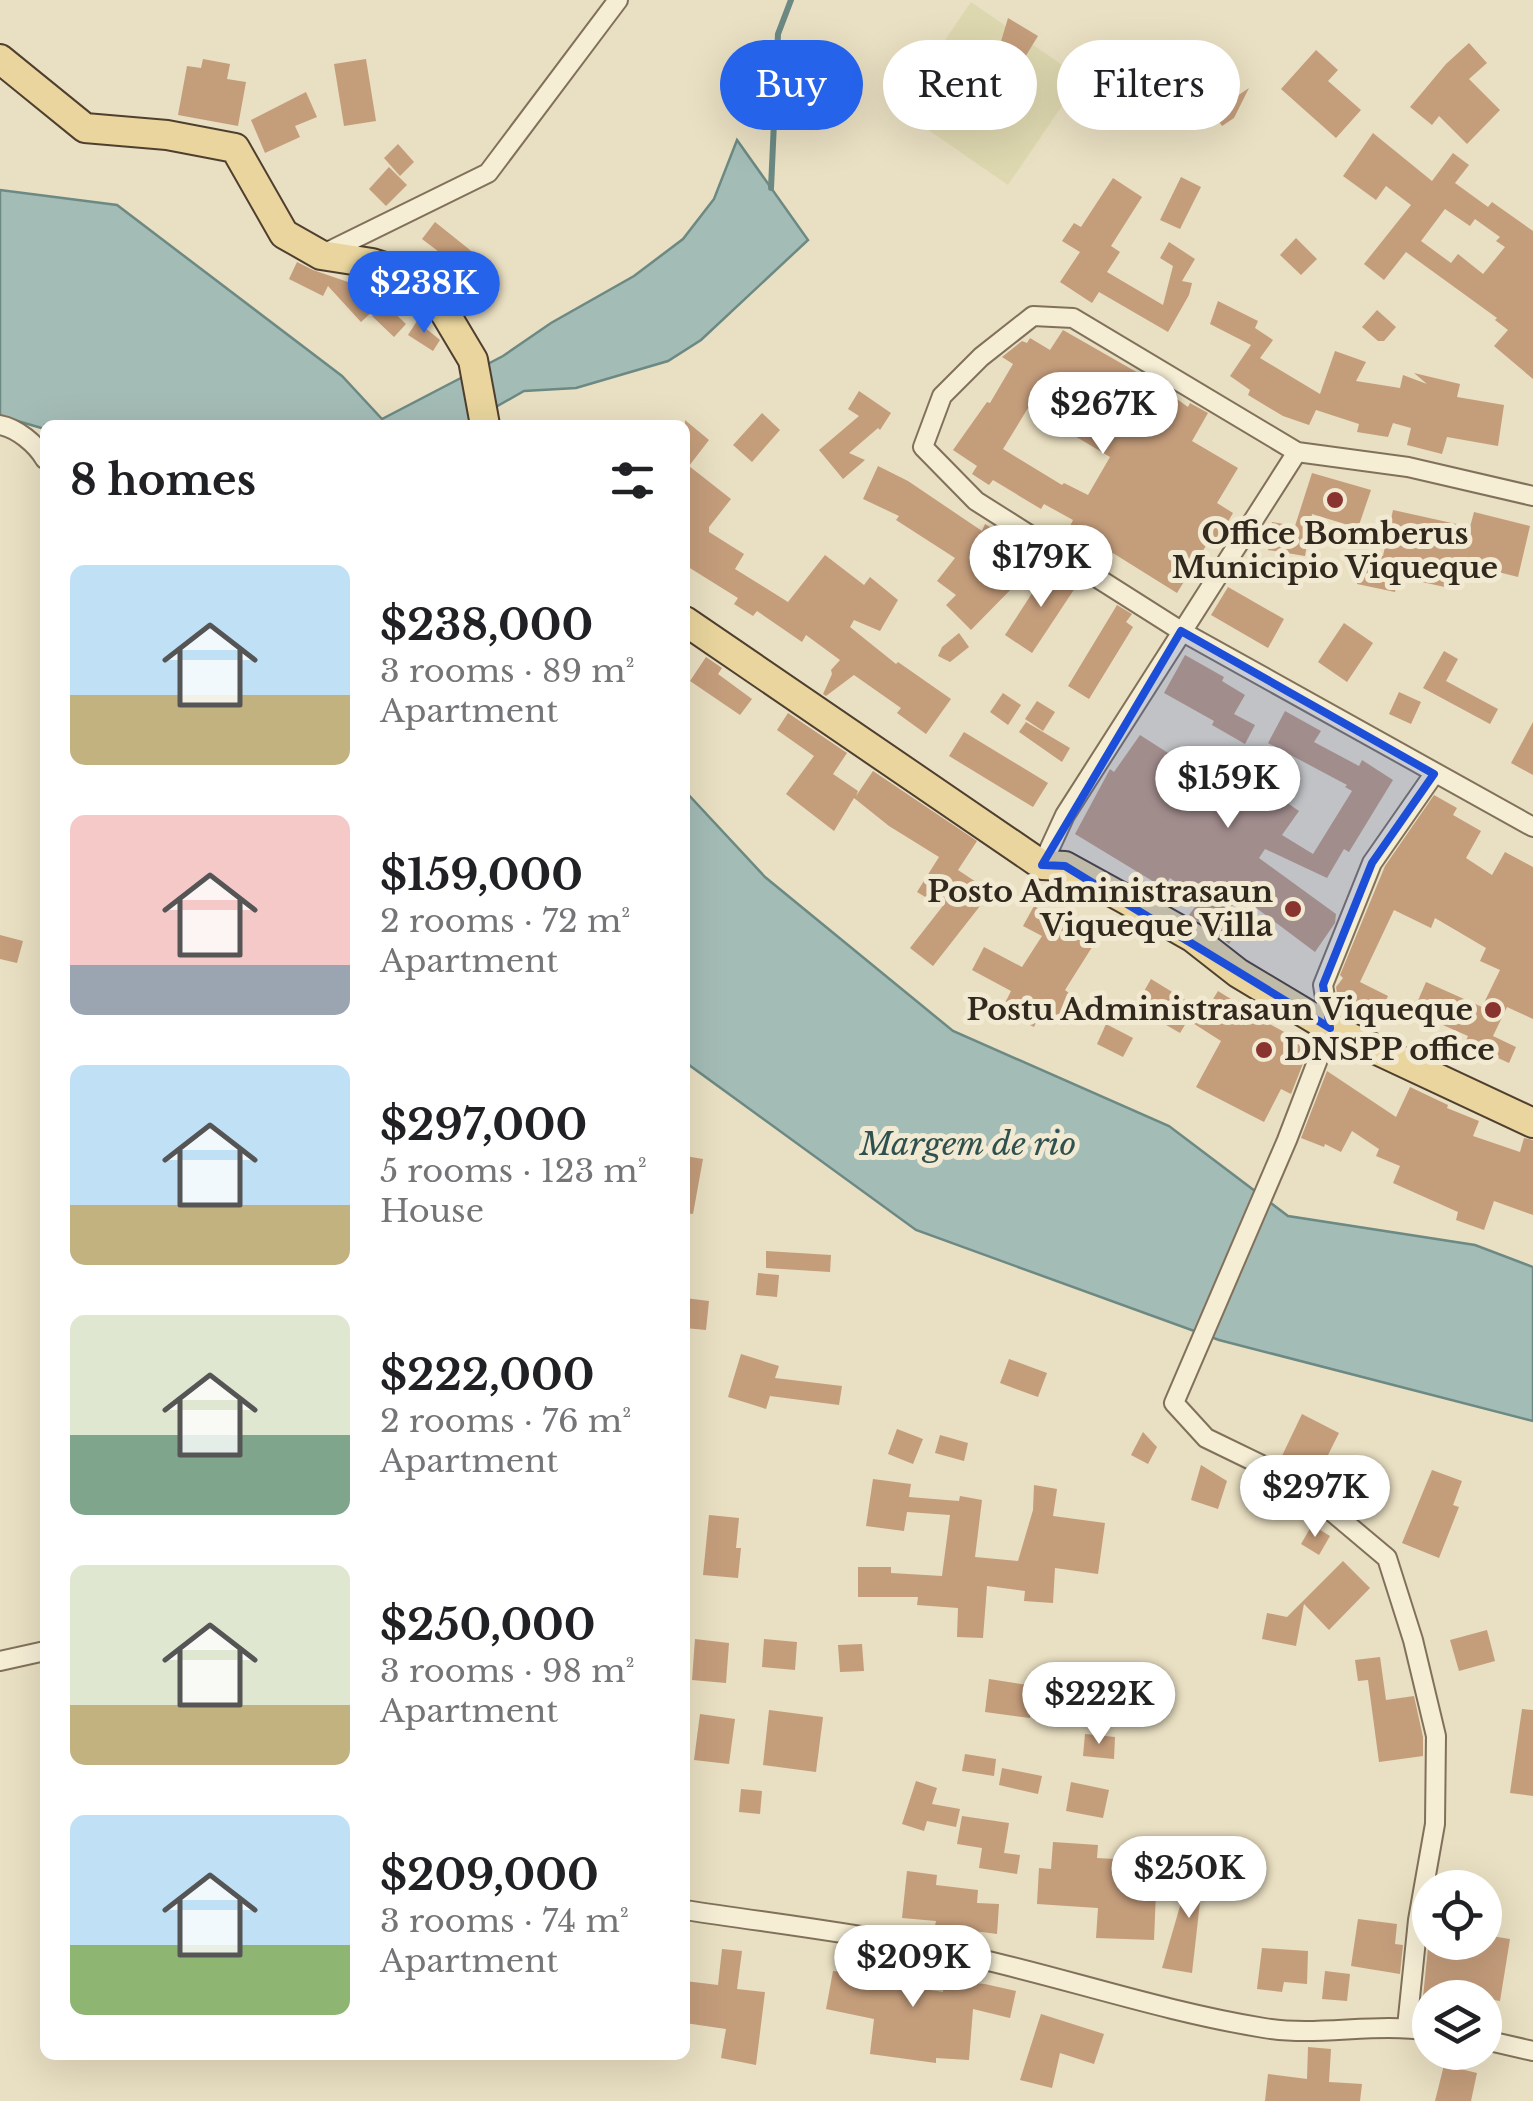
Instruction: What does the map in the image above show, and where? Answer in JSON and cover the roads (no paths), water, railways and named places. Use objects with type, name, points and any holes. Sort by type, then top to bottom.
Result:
[{"type":"main road","points":[[0,60],[85,128],[234,148],[284,234],[321,255],[410,274],[442,308],[473,360],[483,420]]},
{"type":"main road","points":[[690,624],[1042,865],[1065,866],[1125,899],[1192,937],[1238,973],[1330,1028],[1533,1123]]},
{"type":"street","points":[[321,255],[488,173],[618,0]]},
{"type":"street","points":[[1533,496],[1408,468],[1298,452],[1073,318],[1032,316],[980,357],[942,396],[922,447],[976,501],[1181,632],[1533,828]]},
{"type":"street","points":[[0,424],[40,450]]},
{"type":"street","points":[[1042,865],[1065,816],[1298,452]]},
{"type":"street","points":[[1408,2027],[1418,1920],[1435,1824],[1436,1736],[1413,1640],[1387,1558],[1324,1505],[1276,1472],[1206,1438],[1174,1403],[1330,1028],[1323,985],[1372,863],[1434,774]]},
{"type":"street","points":[[0,1661],[40,1652]]},
{"type":"street","points":[[690,1911],[940,1950],[1154,2005],[1267,2029],[1412,2028]]},
{"type":"street","points":[[1502,2044],[1533,2052]]},
{"type":"water","points":[[737,140],[808,240],[701,340],[668,361],[576,388],[524,391],[473,420],[40,420],[40,428],[0,416],[0,190],[117,205],[342,376],[382,419],[503,356],[551,323],[634,276],[683,239],[714,199]]},
{"type":"water","name":"Margem de rio","points":[[690,796],[765,877],[953,1031],[1169,1126],[1288,1216],[1475,1245],[1533,1267],[1533,1421],[1219,1340],[916,1230],[690,1066]]},
{"type":"waterway","points":[[771,188],[778,34],[791,0]]},
{"type":"place","name":"Office Bomberus Municipio Viqueque","points":[[1335,500]]},
{"type":"place","name":"Posto Administrasaun Viqueque Villa","points":[[1293,909]]},
{"type":"place","name":"Postu Administrasaun Viqueque","points":[[1493,1010]]},
{"type":"place","name":"DNSPP office","points":[[1264,1050]]}]
